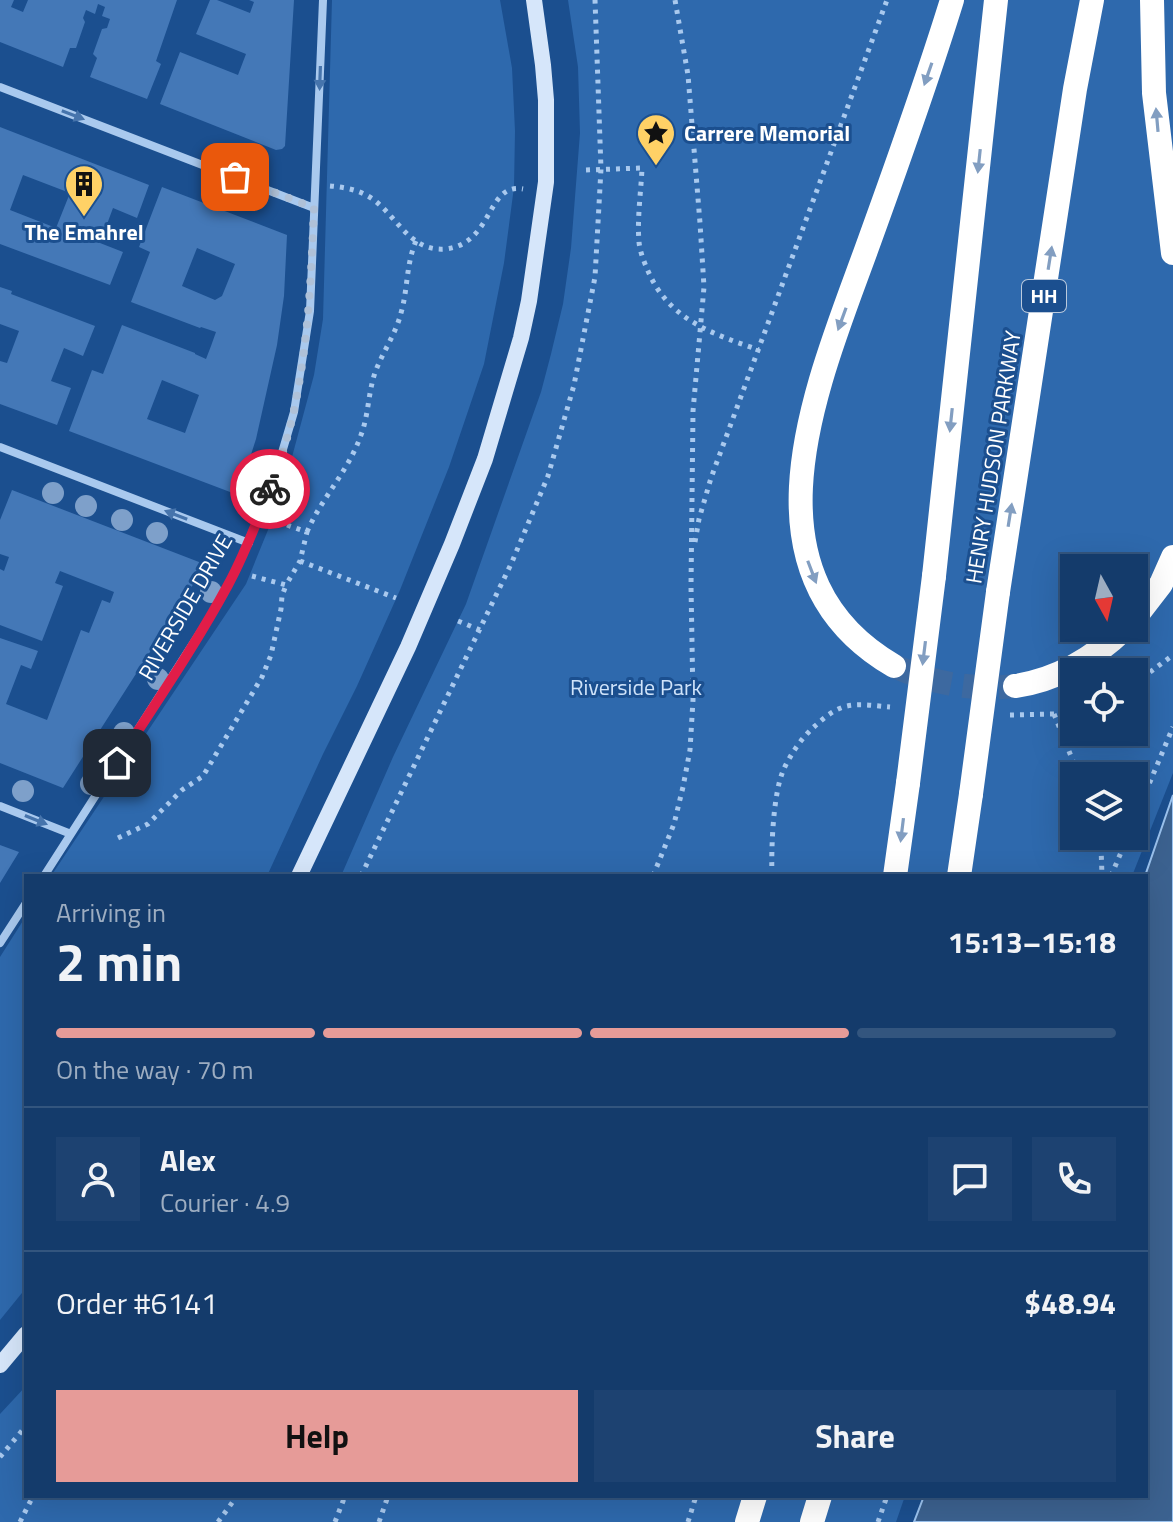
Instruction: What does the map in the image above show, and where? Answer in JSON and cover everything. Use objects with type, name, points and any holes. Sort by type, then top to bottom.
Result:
[{"type":"highway","points":[[894,666],[878,657],[841,622],[814,578],[802,528],[801,475],[809,424],[824,369],[952,0]]},
{"type":"highway","name":"HENRY HUDSON PARKWAY","points":[[895,874],[934,576],[996,0]]},
{"type":"highway","name":"HENRY HUDSON PARKWAY","points":[[959,874],[998,592],[1075,89],[1092,0]]},
{"type":"highway","points":[[1152,0],[1154,93],[1173,253]]},
{"type":"highway","points":[[1148,601],[1161,584],[1173,557]]},
{"type":"highway","points":[[1015,686],[1069,669],[1109,642]]},
{"type":"highway","points":[[747,1522],[754,1498]]},
{"type":"highway","points":[[812,1522],[819,1498]]},
{"type":"main road","points":[[300,874],[396,673],[452,544],[485,459],[521,338],[546,182],[546,100],[534,0]]},
{"type":"main road","points":[[0,1365],[24,1336]]},
{"type":"street","name":"RIVERSIDE DRIVE","points":[[45,874],[210,617],[249,543],[273,483],[294,412],[310,311],[323,0]]},
{"type":"street","points":[[0,87],[314,208]]},
{"type":"street","points":[[0,447],[249,543]]},
{"type":"street","points":[[0,806],[71,834]]},
{"type":"street","points":[[0,943],[24,906]]},
{"type":"path","points":[[362,874],[512,562],[548,476],[574,385],[595,277],[601,169],[595,0]]},
{"type":"path","points":[[654,874],[674,824],[690,750],[693,700],[693,411],[704,287],[688,75],[675,0]]},
{"type":"path","points":[[692,560],[699,519],[711,478],[887,0]]},
{"type":"path","points":[[586,170],[642,168],[639,243],[643,260],[660,295],[674,309],[701,327],[759,350]]},
{"type":"path","points":[[329,185],[366,195],[387,211],[400,228],[416,241],[437,249],[465,244],[479,231],[504,192],[514,187],[523,189]]},
{"type":"path","points":[[118,838],[148,824],[182,790],[203,776],[262,677],[277,630],[282,596],[300,561],[313,517],[349,464],[361,434],[376,370],[400,316],[409,262],[416,241]]},
{"type":"path","points":[[272,519],[307,532]]},
{"type":"path","points":[[300,561],[396,598]]},
{"type":"path","points":[[251,575],[286,585]]},
{"type":"path","points":[[458,621],[480,630]]},
{"type":"path","points":[[1148,674],[1173,655]]},
{"type":"path","points":[[772,874],[778,790],[783,771],[800,743],[834,711],[864,704],[890,707]]},
{"type":"path","points":[[1010,715],[1060,712]]},
{"type":"path","points":[[1054,714],[1073,762]]},
{"type":"path","points":[[1148,787],[1173,727]]},
{"type":"path","points":[[1101,850],[1102,874]]},
{"type":"path","points":[[1112,874],[1122,850]]},
{"type":"path","points":[[0,1457],[24,1428]]},
{"type":"path","points":[[20,1522],[32,1498]]},
{"type":"path","points":[[218,1522],[236,1498]]},
{"type":"path","points":[[335,1522],[344,1498]]},
{"type":"path","points":[[379,1522],[387,1498]]},
{"type":"path","points":[[688,1522],[695,1498]]},
{"type":"path","points":[[878,1522],[886,1498]]},
{"type":"green space","points":[[332,0],[500,0],[512,68],[514,187],[504,263],[484,364],[449,467],[400,590],[268,874],[52,874],[246,584],[281,498],[314,375],[323,319]]},
{"type":"green space","name":"Riverside Park","points":[[568,0],[1173,0],[1173,773],[1148,836],[1148,762],[1060,762],[1060,850],[1142,850],[1133,874],[342,874],[393,757],[466,604],[541,392],[563,304],[571,248],[580,133],[578,67]]},
{"type":"green space","points":[[24,919],[24,1290],[0,1320],[0,957]]},
{"type":"green space","points":[[24,1388],[24,1498],[904,1498],[896,1522],[0,1522],[0,1414]]},
{"type":"shaded area","points":[[1173,795],[1173,1522],[914,1522],[923,1498],[1148,1498],[1146,874]]},
{"type":"building","points":[[0,0],[14,0],[11,7],[23,12],[28,0],[177,0],[156,61],[161,64],[147,99],[90,77],[97,58],[93,54],[102,29],[107,28],[110,19],[102,16],[105,7],[98,4],[95,14],[86,10],[76,48],[70,48],[63,67],[0,42]]},
{"type":"building","points":[[210,0],[250,13],[254,2],[249,0],[294,0],[285,146],[282,149],[276,150],[160,104],[180,52],[238,75],[246,54],[196,34]]},
{"type":"building","name":"The Emahrel","points":[[0,127],[149,185],[137,218],[113,208],[100,243],[123,252],[110,285],[0,244]],"holes":[[[23,175],[70,193],[56,228],[10,210]]]},
{"type":"building","points":[[162,187],[287,235],[284,296],[277,345],[256,439],[238,495],[69,431],[92,370],[103,374],[122,325],[206,359],[211,346],[216,332],[131,302],[150,252],[139,247]],"holes":[[[197,248],[235,264],[222,296],[215,300],[182,286]],[[162,380],[199,395],[185,433],[147,419]]]},
{"type":"building","points":[[0,287],[95,326],[83,356],[64,348],[51,381],[71,388],[57,425],[0,404],[0,361],[7,363],[19,331],[0,324]]},
{"type":"building","points":[[12,490],[199,562],[203,569],[63,788],[0,763],[0,638],[38,651],[31,669],[21,665],[6,704],[47,720],[81,630],[89,633],[102,600],[110,603],[114,592],[60,571],[55,583],[63,586],[42,641],[0,625],[0,569],[4,571],[9,557],[0,554],[0,520]]},
{"type":"building","points":[[0,845],[19,852],[0,883]]},
{"type":"tunnel","points":[[894,666],[953,684],[1015,686]]},
{"type":"way so far","points":[[235,177],[314,208],[310,311],[305,347],[294,412],[270,489]]},
{"type":"place","name":"Carrere Memorial","points":[[656,167]]},
{"type":"place","name":"The Emahrel","points":[[84,218]]},
{"type":"route","points":[[117,763],[228,586],[270,489]]}]
